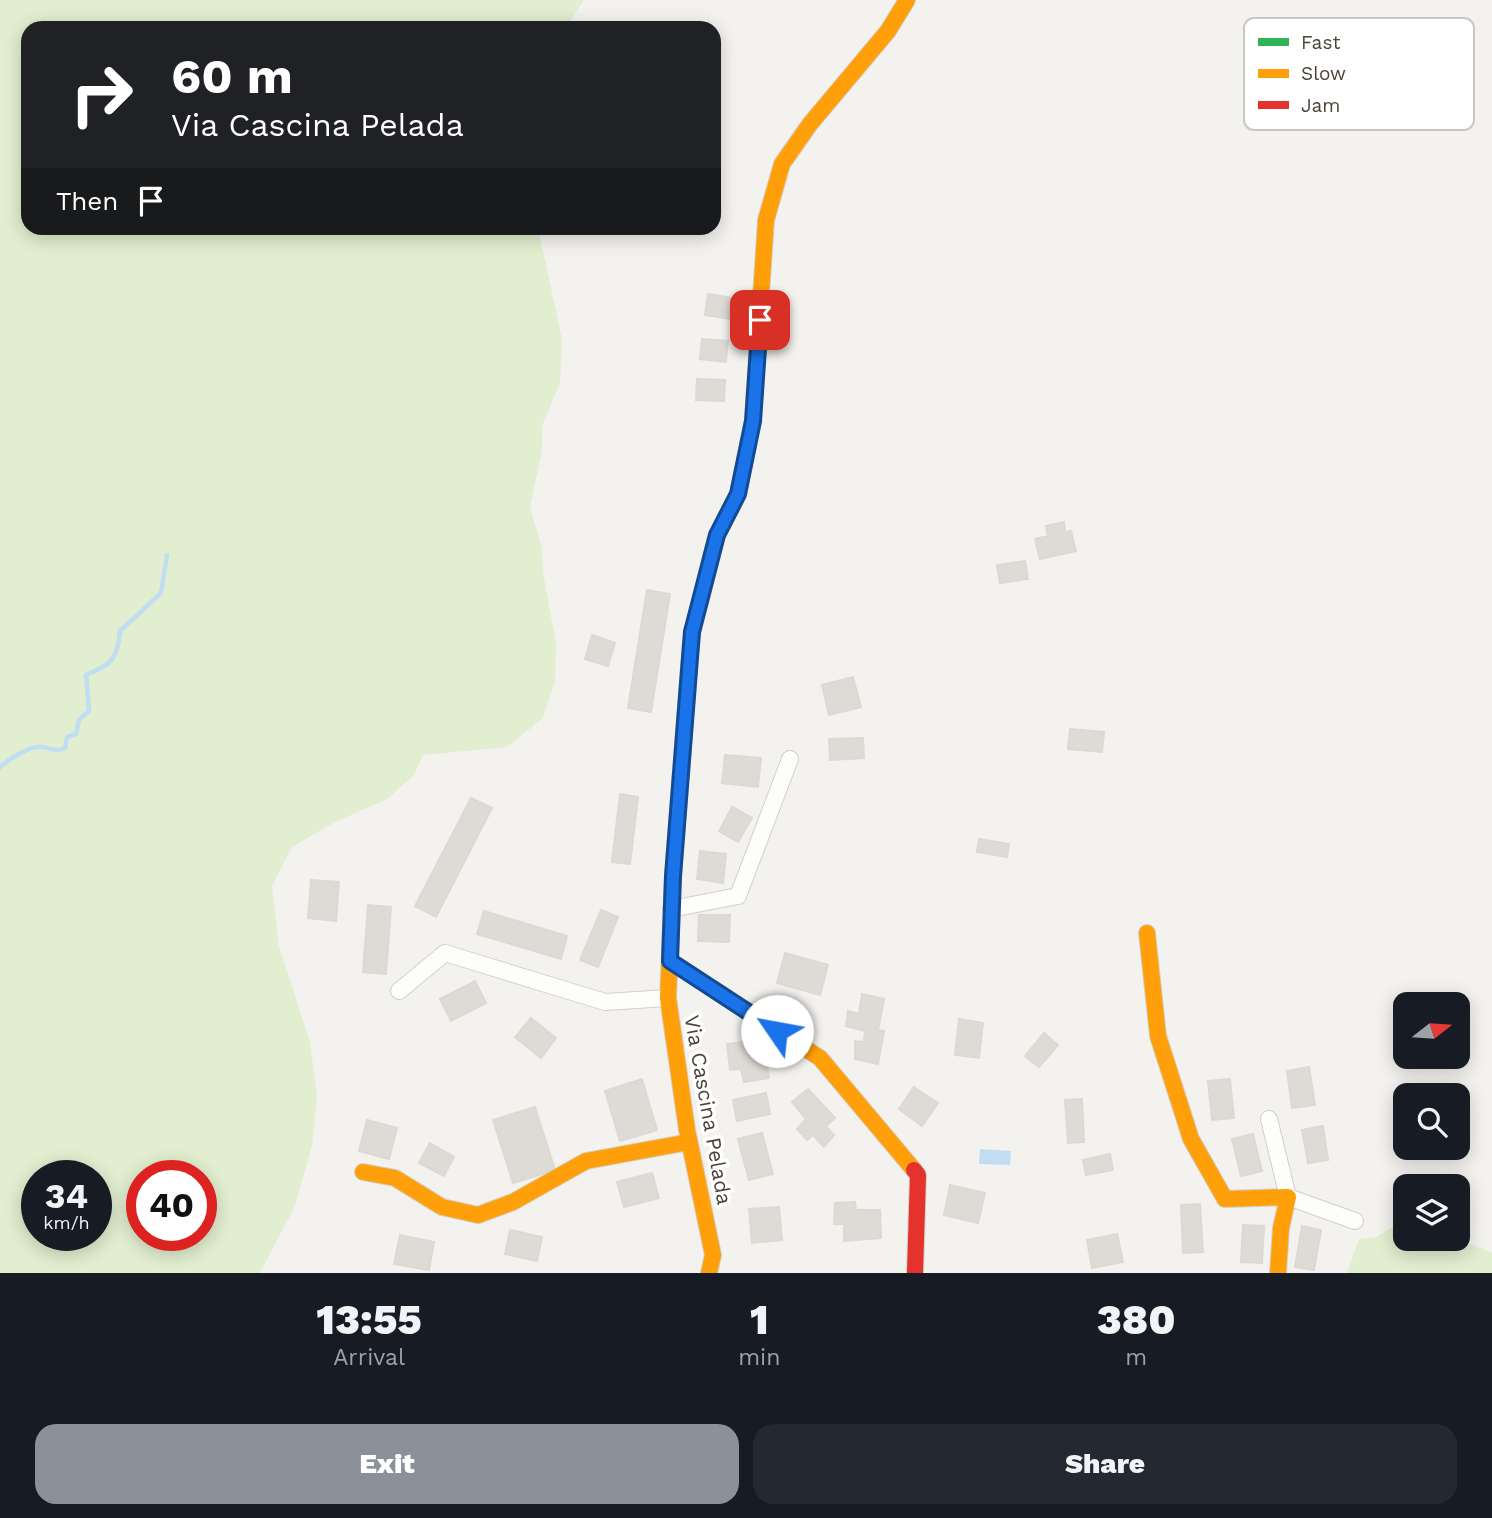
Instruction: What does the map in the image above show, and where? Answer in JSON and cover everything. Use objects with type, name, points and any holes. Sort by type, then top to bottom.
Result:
[{"type":"street","name":"Via Cascina Pelada","points":[[709,1273],[713,1255],[689,1142],[668,998],[671,909],[692,632],[717,535],[738,494],[753,421],[766,220],[782,164],[810,124],[888,31],[907,0]]},
{"type":"street","points":[[671,909],[738,896],[790,759]]},
{"type":"street","points":[[1147,933],[1158,1036],[1191,1139],[1225,1199],[1287,1197],[1355,1221]]},
{"type":"street","points":[[399,991],[445,953],[605,1002],[668,998]]},
{"type":"street","points":[[670,961],[820,1058],[918,1175],[915,1273]]},
{"type":"street","points":[[1269,1119],[1287,1197],[1281,1228],[1278,1273]]},
{"type":"street","points":[[363,1172],[396,1178],[442,1207],[478,1214],[513,1202],[586,1161],[689,1142]]},
{"type":"green space","points":[[0,0],[584,0],[570,21],[21,21],[21,235],[540,235],[562,339],[560,383],[542,426],[542,450],[530,507],[542,548],[543,572],[556,644],[555,681],[543,718],[507,747],[423,755],[414,775],[387,799],[335,822],[292,847],[272,886],[279,946],[310,1042],[317,1097],[312,1146],[295,1206],[260,1273],[0,1273]]},
{"type":"green space","points":[[1393,1227],[1393,1251],[1470,1251],[1470,1244],[1492,1253],[1492,1273],[1347,1273],[1359,1239],[1376,1237]]},
{"type":"water","points":[[980,1149],[1011,1151],[1010,1165],[979,1164]]},
{"type":"building","points":[[708,294],[734,298],[731,319],[705,315]]},
{"type":"building","points":[[702,339],[728,341],[726,362],[700,359]]},
{"type":"building","points":[[697,379],[725,380],[724,401],[696,400]]},
{"type":"building","points":[[1064,522],[1065,532],[1071,531],[1076,551],[1040,559],[1035,539],[1048,536],[1046,526]]},
{"type":"building","points":[[1025,561],[1028,579],[1000,583],[997,565]]},
{"type":"building","points":[[647,590],[670,594],[651,712],[628,708]]},
{"type":"building","points":[[592,635],[615,643],[608,666],[585,659]]},
{"type":"building","points":[[853,677],[861,707],[829,715],[822,685]]},
{"type":"building","points":[[1070,729],[1104,732],[1102,752],[1068,749]]},
{"type":"building","points":[[863,738],[864,758],[830,760],[829,739]]},
{"type":"building","points":[[725,755],[761,758],[758,787],[722,783]]},
{"type":"building","points":[[620,794],[638,797],[630,864],[612,862]]},
{"type":"building","points":[[471,798],[492,808],[436,917],[415,906]]},
{"type":"building","points":[[732,807],[752,818],[738,842],[719,831]]},
{"type":"building","points":[[979,839],[1009,844],[1007,857],[977,852]]},
{"type":"building","points":[[700,851],[726,854],[723,883],[697,879]]},
{"type":"building","points":[[311,880],[339,882],[336,921],[308,918]]},
{"type":"building","points":[[368,905],[391,907],[386,974],[363,972]]},
{"type":"building","points":[[601,910],[618,917],[598,967],[580,960]]},
{"type":"building","points":[[484,911],[567,936],[561,959],[477,934]]},
{"type":"building","points":[[699,915],[730,915],[729,942],[698,941]]},
{"type":"building","points":[[785,953],[828,965],[820,995],[777,983]]},
{"type":"building","points":[[475,981],[486,1003],[451,1021],[440,999]]},
{"type":"building","points":[[862,994],[884,999],[878,1030],[884,1031],[878,1064],[855,1059],[855,1041],[864,1042],[865,1031],[846,1026],[848,1011],[859,1014]]},
{"type":"building","points":[[531,1018],[556,1038],[541,1058],[515,1037]]},
{"type":"building","points":[[959,1019],[983,1023],[979,1058],[955,1055]]},
{"type":"building","points":[[1044,1033],[1058,1045],[1039,1067],[1025,1056]]},
{"type":"building","points":[[750,1041],[752,1053],[765,1052],[769,1078],[744,1082],[741,1069],[730,1070],[727,1044]]},
{"type":"building","points":[[1309,1067],[1315,1105],[1292,1108],[1287,1071]]},
{"type":"building","points":[[642,1079],[657,1130],[620,1141],[605,1091]]},
{"type":"building","points":[[1230,1079],[1234,1118],[1212,1120],[1208,1081]]},
{"type":"building","points":[[914,1087],[938,1103],[922,1126],[899,1109]]},
{"type":"building","points":[[808,1089],[835,1118],[826,1126],[834,1135],[824,1147],[813,1135],[807,1140],[797,1129],[806,1119],[792,1102]]},
{"type":"building","points":[[766,1093],[770,1114],[737,1121],[733,1100]]},
{"type":"building","points":[[1082,1099],[1084,1142],[1068,1143],[1065,1100]]},
{"type":"building","points":[[535,1107],[555,1170],[513,1183],[493,1120]]},
{"type":"building","points":[[367,1120],[397,1128],[389,1159],[359,1151]]},
{"type":"building","points":[[1323,1126],[1328,1160],[1308,1163],[1302,1130]]},
{"type":"building","points":[[762,1133],[773,1174],[749,1180],[738,1139]]},
{"type":"building","points":[[1253,1134],[1262,1171],[1241,1176],[1232,1139]]},
{"type":"building","points":[[430,1143],[454,1157],[444,1176],[419,1163]]},
{"type":"building","points":[[1110,1154],[1113,1170],[1086,1175],[1083,1160]]},
{"type":"building","points":[[652,1173],[659,1198],[624,1207],[617,1182]]},
{"type":"building","points":[[950,1185],[985,1193],[978,1223],[944,1215]]},
{"type":"building","points":[[855,1202],[856,1210],[880,1210],[881,1238],[844,1241],[844,1224],[834,1224],[835,1203]]},
{"type":"building","points":[[1200,1204],[1203,1252],[1183,1253],[1181,1205]]},
{"type":"building","points":[[779,1207],[782,1240],[752,1243],[749,1209]]},
{"type":"building","points":[[1243,1225],[1264,1226],[1262,1263],[1241,1262]]},
{"type":"building","points":[[1302,1226],[1321,1230],[1314,1270],[1295,1267]]},
{"type":"building","points":[[510,1230],[542,1237],[537,1261],[505,1254]]},
{"type":"building","points":[[1117,1234],[1123,1262],[1092,1268],[1087,1240]]},
{"type":"building","points":[[400,1235],[434,1242],[429,1270],[394,1264]]},
{"type":"waterway","points":[[0,767],[32,748],[65,748],[67,737],[76,734],[79,720],[89,711],[86,675],[112,660],[120,631],[161,593],[167,555]]},
{"type":"traffic: fast","points":[[689,667],[692,632],[717,535],[738,494],[753,421],[757,355]]},
{"type":"traffic: slow","points":[[757,355],[766,220],[782,164],[810,124],[888,31],[907,0]]},
{"type":"traffic: slow","points":[[689,667],[673,876],[668,998],[687,1130],[713,1255],[709,1273]]},
{"type":"traffic: slow","points":[[1147,933],[1158,1036],[1191,1139],[1225,1199],[1288,1197],[1281,1228],[1278,1273]]},
{"type":"traffic: slow","points":[[670,961],[820,1058],[914,1170]]},
{"type":"traffic: slow","points":[[363,1172],[395,1178],[442,1207],[478,1215],[513,1202],[586,1161],[689,1142]]},
{"type":"traffic: jam","points":[[914,1170],[918,1175],[915,1273]]},
{"type":"route","points":[[760,320],[753,421],[738,494],[717,535],[692,632],[673,876],[670,961],[777,1031]]}]
